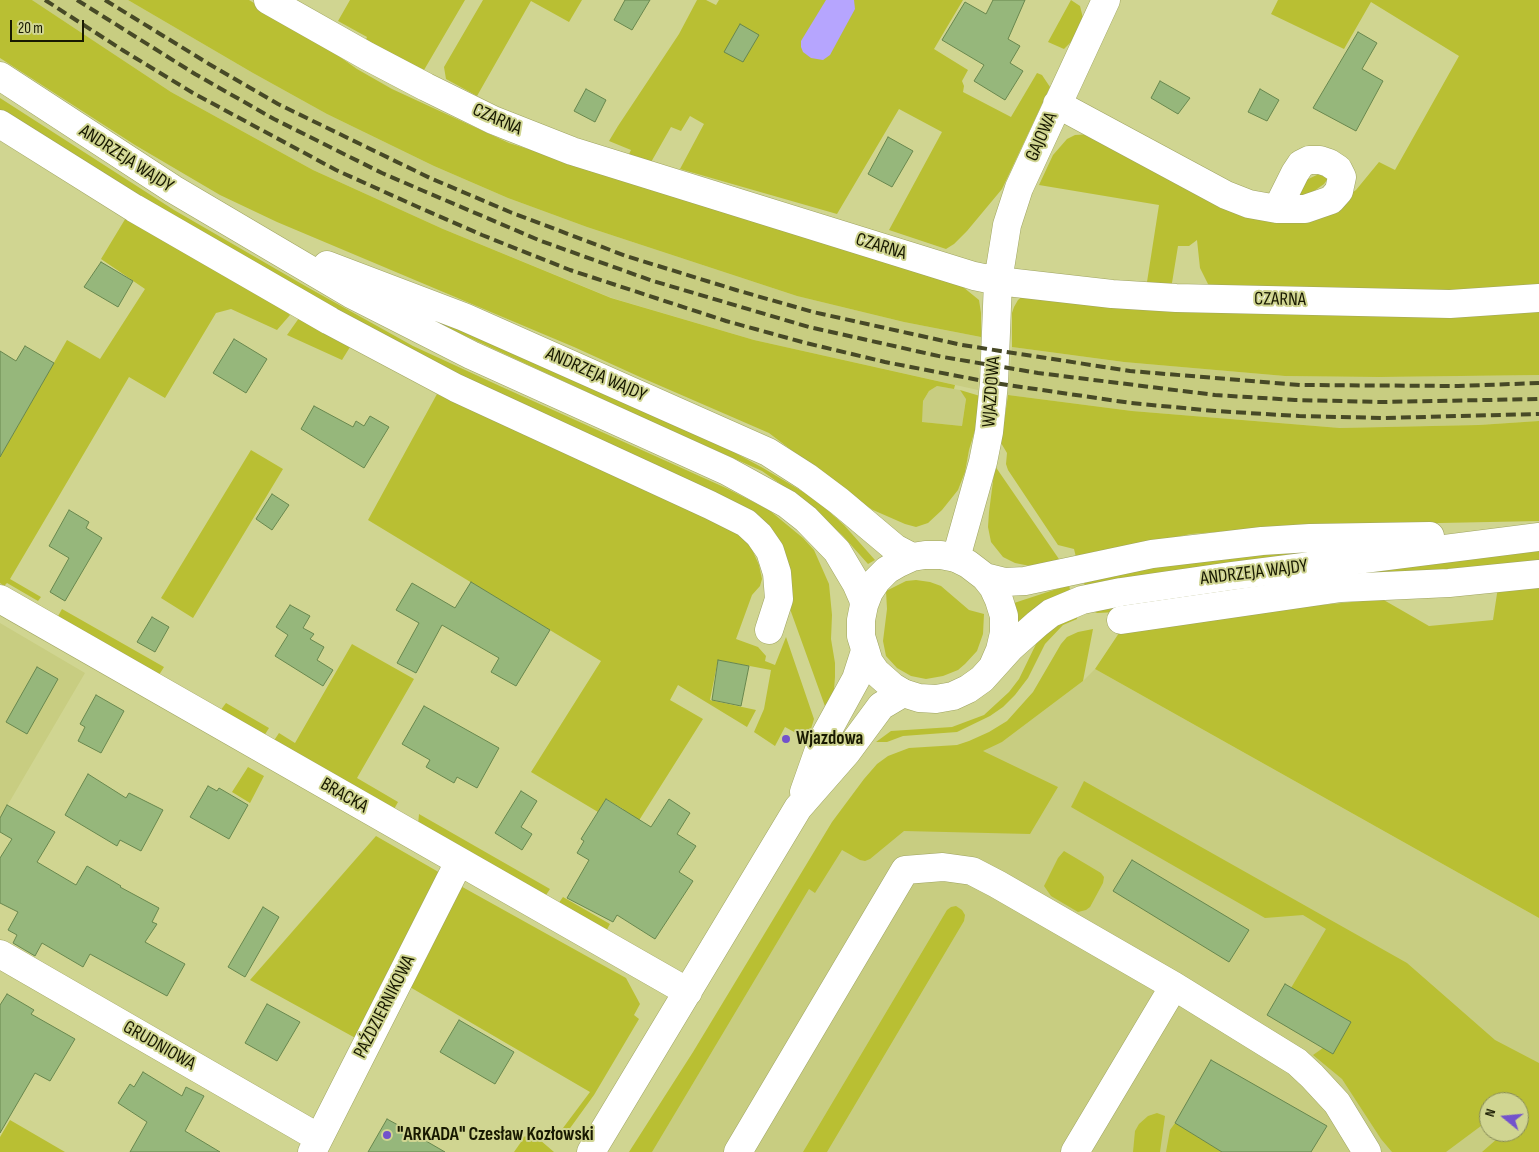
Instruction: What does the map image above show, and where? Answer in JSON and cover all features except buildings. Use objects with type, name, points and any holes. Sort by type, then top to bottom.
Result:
[{"type":"street","name":"CZARNA","points":[[268,0],[367,56],[493,120],[572,151],[954,271],[998,281],[1112,294],[1176,298],[1450,304],[1539,298]]},
{"type":"street","name":"GAJOWA","points":[[998,281],[1007,225],[1013,204],[1106,0]]},
{"type":"street","name":"ANDRZEJA WAJDY","points":[[0,76],[173,189],[351,294],[462,350],[727,471],[787,504],[806,519],[837,551],[856,583],[864,605]]},
{"type":"street","points":[[1057,104],[1226,195],[1250,204],[1277,209]]},
{"type":"street","points":[[0,124],[134,208],[330,321],[456,388],[746,523],[759,535],[770,551],[777,573],[779,599],[769,630]]},
{"type":"street","name":"ANDRZEJA WAJDY","points":[[255,238],[464,317],[768,452],[831,495],[895,548],[912,558]]},
{"type":"street","name":"WJAZDOWA","points":[[956,558],[983,462],[989,432],[994,383],[998,281]]},
{"type":"street","name":"ANDRZEJA WAJDY","points":[[985,577],[1005,582],[1025,581],[1152,554],[1262,541],[1310,538],[1539,536]]},
{"type":"street","name":"ANDRZEJA WAJDY","points":[[993,666],[1000,650],[1004,633],[1004,616],[999,600],[985,577],[968,564],[956,558],[941,555],[924,555],[912,558],[893,567],[877,580],[869,592],[864,605],[861,628],[865,651],[876,672],[903,693],[919,698],[936,699],[953,696],[968,689],[982,679],[1010,648],[1052,613],[1082,600],[1121,592],[1231,576],[1539,536]]},
{"type":"street","points":[[1121,620],[1341,588],[1449,583],[1539,574]]},
{"type":"street","name":"BRACKA","points":[[0,599],[688,992]]},
{"type":"street","points":[[798,808],[822,741],[856,679],[865,651]]},
{"type":"street","points":[[591,1152],[798,808],[847,752],[882,706],[903,693]]},
{"type":"street","name":"PAŹDZIERNIKOWA","points":[[315,1145],[459,862]]},
{"type":"street","points":[[738,1152],[906,870],[943,868],[972,871],[1052,914],[1174,986],[1296,1062],[1337,1103],[1367,1152]]},
{"type":"street","name":"GRUDNIOWA","points":[[0,954],[315,1145]]},
{"type":"street","points":[[1076,1152],[1174,986]]},
{"type":"shaded area","points":[[0,0],[32,0],[171,92],[313,170],[443,229],[611,298],[754,340],[955,385],[954,389],[937,386],[929,391],[923,401],[922,422],[962,426],[966,399],[960,390],[980,396],[975,430],[965,472],[958,490],[942,510],[928,523],[916,527],[905,524],[858,501],[769,433],[574,347],[277,222],[220,195],[135,145],[0,58]]},
{"type":"shaded area","points":[[32,0],[128,0],[327,114],[434,166],[508,198],[587,227],[797,296],[904,322],[981,337],[978,390],[754,340],[612,298],[443,229],[313,170],[171,92]]},
{"type":"shaded area","points":[[128,0],[249,0],[316,40],[357,69],[392,89],[509,143],[963,287],[979,300],[981,337],[904,322],[797,296],[587,227],[508,198],[434,166],[327,114]]},
{"type":"shaded area","points":[[350,0],[465,0],[424,70],[365,42],[367,37],[338,21]]},
{"type":"shaded area","points":[[483,0],[582,0],[569,22],[531,1],[477,96],[446,79],[444,67]]},
{"type":"shaded area","points":[[697,0],[706,0],[716,5],[719,0],[963,0],[934,49],[968,70],[962,81],[964,86],[963,92],[1011,117],[1037,73],[1042,75],[1050,87],[1002,189],[967,231],[946,249],[889,230],[942,132],[899,109],[837,214],[680,169],[704,124],[690,116],[681,131],[671,127],[650,164],[628,156],[631,150],[609,141],[679,34]]},
{"type":"shaded area","points":[[826,0],[854,0],[855,9],[830,55],[823,60],[811,58],[803,52],[801,41]]},
{"type":"shaded area","points":[[1071,0],[1080,6],[1083,18],[1072,41],[1064,49],[1048,42]]},
{"type":"shaded area","points":[[1278,0],[1539,0],[1539,288],[1457,293],[1210,288],[1200,268],[1197,240],[1189,246],[1178,246],[1171,289],[1147,282],[1159,205],[1039,185],[1053,155],[1067,139],[1075,135],[1091,134],[1212,198],[1335,204],[1356,190],[1379,162],[1395,170],[1459,56],[1371,2],[1344,49],[1271,14]]},
{"type":"shaded area","points":[[0,98],[174,210],[413,346],[726,488],[769,510],[803,538],[814,550],[829,584],[832,615],[831,639],[835,677],[834,690],[826,709],[790,609],[783,565],[688,484],[340,317],[0,111]]},
{"type":"shaded area","points":[[1321,173],[1329,177],[1324,184],[1307,196],[1298,196],[1304,181]]},
{"type":"shaded area","points":[[127,216],[285,310],[290,315],[277,330],[231,309],[216,313],[165,398],[129,377],[10,579],[41,597],[38,601],[7,583],[4,586],[0,583],[0,457],[67,340],[100,359],[145,289],[101,259]]},
{"type":"shaded area","points":[[362,283],[728,449],[805,493],[824,507],[844,525],[875,560],[868,564],[843,536],[806,502],[762,471],[431,320]]},
{"type":"shaded area","points":[[1025,294],[1539,307],[1539,375],[1285,376],[1124,362],[1012,347],[1012,313],[1018,300]]},
{"type":"shaded area","points":[[299,318],[350,347],[342,360],[287,335]]},
{"type":"shaded area","points":[[1012,347],[1124,362],[1285,376],[1539,375],[1539,421],[1479,425],[1340,428],[1132,411],[1008,395]]},
{"type":"shaded area","points":[[937,386],[960,390],[966,398],[962,426],[921,422],[923,401],[929,391]]},
{"type":"shaded area","points":[[437,394],[665,497],[738,533],[751,547],[759,565],[762,579],[760,586],[752,595],[736,639],[758,647],[766,656],[765,661],[775,665],[786,637],[814,719],[804,744],[795,736],[796,733],[785,727],[775,746],[754,732],[764,709],[771,670],[718,660],[710,700],[756,710],[747,727],[678,685],[670,700],[703,719],[626,841],[623,809],[606,799],[598,812],[531,772],[601,661],[368,520]]},
{"type":"shaded area","points":[[1008,395],[1132,411],[1340,428],[1479,425],[1539,421],[1539,521],[1291,526],[1191,534],[1076,557],[1074,549],[1058,545],[1008,470],[1006,464],[1007,453],[1001,443]]},
{"type":"shaded area","points":[[251,450],[283,469],[193,618],[161,598]]},
{"type":"shaded area","points":[[995,466],[1061,562],[1035,567],[1015,563],[1003,557],[991,542],[988,527]]},
{"type":"shaded area","points":[[1351,546],[1087,591],[1084,583],[1143,569],[1188,562]]},
{"type":"shaded area","points":[[1539,550],[1539,565],[1117,612],[1097,613],[1092,611],[1092,607]]},
{"type":"shaded area","points":[[916,580],[941,586],[969,610],[984,614],[983,634],[977,651],[958,670],[943,676],[926,679],[911,676],[897,668],[886,656],[883,641],[887,609],[886,591],[906,581]]},
{"type":"shaded area","points":[[1069,585],[1071,595],[1036,607],[1018,626],[1011,604]]},
{"type":"shaded area","points":[[1539,585],[1539,918],[1095,669],[1119,633],[1140,623],[1382,599],[1429,626],[1493,620],[1498,587]]},
{"type":"shaded area","points":[[62,609],[164,667],[159,675],[57,618]]},
{"type":"shaded area","points":[[1077,612],[1077,619],[1063,625],[1045,644],[1028,678],[1015,695],[990,716],[957,732],[903,736],[887,742],[876,742],[891,731],[952,727],[984,715],[1009,692],[1019,679],[1037,642],[1047,629]]},
{"type":"shaded area","points":[[0,623],[85,673],[0,818]]},
{"type":"shaded area","points":[[1093,629],[1083,681],[1002,742],[983,751],[1058,787],[1030,834],[904,831],[865,861],[842,850],[815,893],[809,889],[652,1152],[629,1152],[693,1052],[832,822],[877,764],[888,756],[909,748],[957,745],[989,732],[1007,721],[1033,692],[1067,637],[1078,632]]},
{"type":"shaded area","points":[[352,644],[414,679],[357,778],[398,802],[393,811],[273,742],[279,733],[295,743]]},
{"type":"shaded area","points":[[1095,669],[1539,918],[1539,1152],[636,1152],[869,781],[1002,742],[1083,681]]},
{"type":"shaded area","points":[[226,703],[269,728],[264,736],[220,711]]},
{"type":"shaded area","points":[[248,767],[264,776],[250,803],[232,792]]},
{"type":"shaded area","points":[[1084,781],[1407,963],[1495,1040],[1539,1063],[1539,1152],[1482,1152],[1493,1142],[1529,1142],[1529,1092],[1479,1092],[1479,1127],[1446,1152],[1392,1152],[1381,1139],[1342,1079],[1313,1055],[1323,1048],[1333,1054],[1351,1022],[1291,988],[1326,929],[1303,915],[1265,918],[1071,807]]},
{"type":"shaded area","points":[[419,814],[550,889],[544,898],[418,825]]},
{"type":"shaded area","points":[[376,836],[442,874],[359,1040],[250,980]]},
{"type":"shaded area","points":[[1064,851],[1101,873],[1104,877],[1103,883],[1090,907],[1086,910],[1078,912],[1051,896],[1044,886],[1058,858]]},
{"type":"shaded area","points":[[457,884],[626,978],[640,1004],[634,1015],[639,1019],[594,1095],[568,1131],[560,1132],[590,1092],[403,983]]},
{"type":"shaded area","points":[[563,897],[610,924],[605,933],[558,904]]},
{"type":"shaded area","points":[[956,906],[965,915],[964,921],[827,1152],[803,1152],[947,910]]},
{"type":"shaded area","points":[[1157,1113],[1165,1116],[1160,1152],[1133,1152],[1135,1131],[1139,1124],[1148,1116]]},
{"type":"shaded area","points":[[10,1120],[65,1152],[0,1152],[0,1137]]},
{"type":"shaded area","points":[[1175,1123],[1222,1152],[1166,1152],[1170,1130]]},
{"type":"shaded area","points":[[529,1136],[540,1140],[554,1152],[514,1152],[521,1142],[521,1137]]},
{"type":"railway","points":[[45,0],[193,93],[336,170],[482,235],[570,270],[726,321],[885,362],[994,383],[1131,403],[1299,416],[1382,418],[1539,414]]},
{"type":"railway","points":[[77,0],[195,74],[274,119],[382,173],[541,241],[653,281],[809,327],[943,357],[1038,373],[1215,395],[1295,400],[1382,402],[1539,399]]},
{"type":"railway","points":[[105,0],[278,104],[430,178],[510,212],[626,256],[813,312],[962,345],[1130,371],[1300,385],[1458,386],[1539,383]]},
{"type":"place","name":"Wjazdowa","points":[[786,739]]},
{"type":"place","name":"\"ARKADA\" Czesław Kozłowski","points":[[387,1135]]}]
